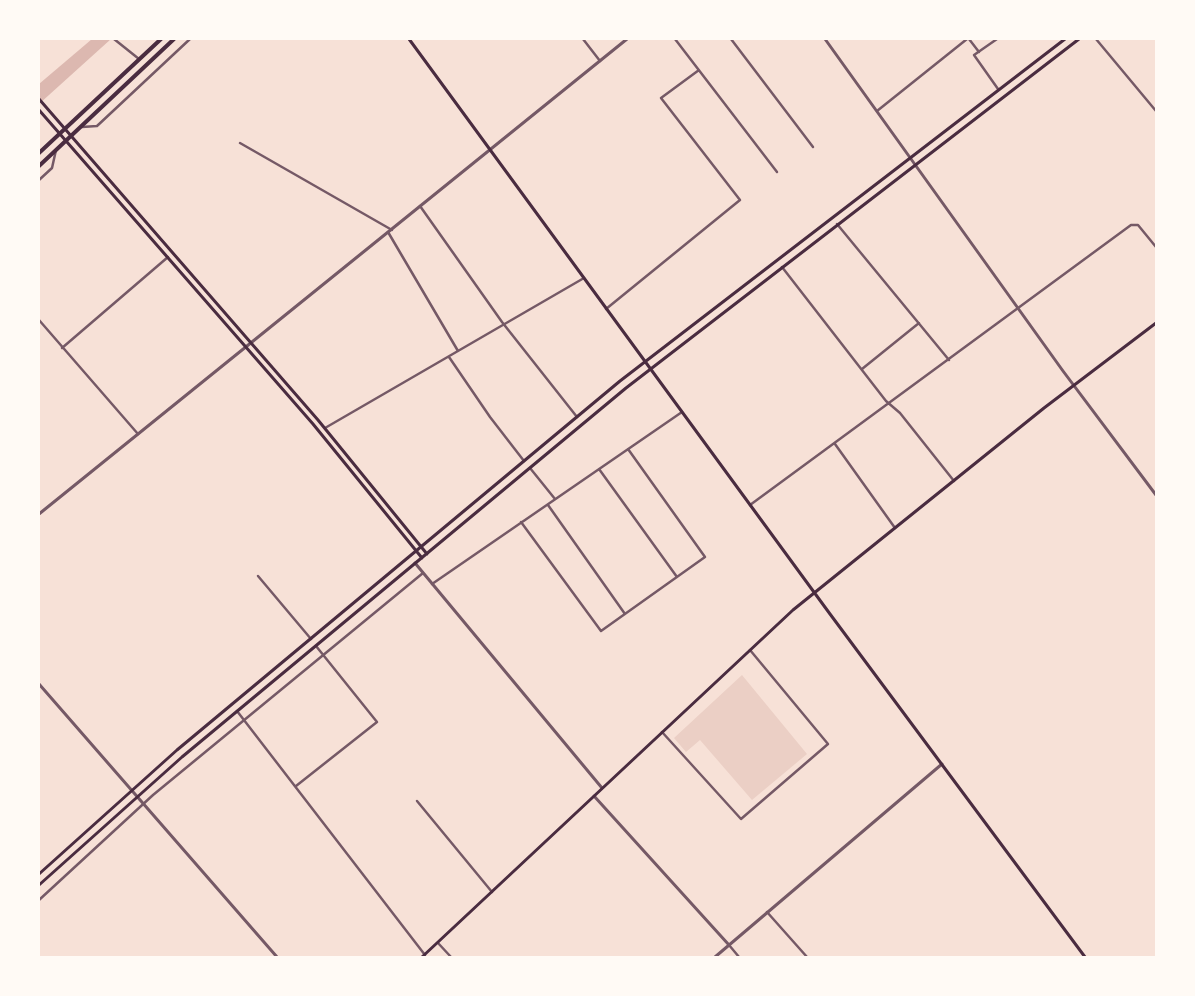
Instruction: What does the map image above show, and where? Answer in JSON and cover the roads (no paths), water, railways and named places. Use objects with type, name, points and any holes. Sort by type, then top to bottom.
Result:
[{"type":"main road","points":[[39,153],[161,39]]},
{"type":"main road","points":[[39,166],[174,39]]},
{"type":"main road","points":[[409,39],[814,593],[1085,957]]},
{"type":"main road","points":[[39,874],[132,790],[577,417],[645,362],[1065,39]]},
{"type":"main road","points":[[39,885],[137,796],[650,369],[1079,39]]},
{"type":"main road","points":[[39,99],[70,137],[252,342],[325,428],[427,554]]},
{"type":"main road","points":[[39,110],[247,347],[422,558]]},
{"type":"main road","points":[[424,956],[750,650],[814,593],[1156,323]]},
{"type":"street","points":[[114,39],[139,60]]},
{"type":"street","points":[[81,127],[97,126],[190,39]]},
{"type":"street","points":[[583,39],[600,61]]},
{"type":"street","points":[[39,514],[627,39]]},
{"type":"street","points":[[675,39],[777,172]]},
{"type":"street","points":[[731,39],[813,147]]},
{"type":"street","points":[[825,39],[1074,386],[1156,495]]},
{"type":"street","points":[[877,111],[968,39],[979,52]]},
{"type":"street","points":[[997,39],[974,56],[998,89]]},
{"type":"street","points":[[1096,39],[1156,111]]},
{"type":"street","points":[[606,309],[740,200],[661,98],[698,70]]},
{"type":"street","points":[[240,143],[390,231],[458,351]]},
{"type":"street","points":[[39,180],[52,168],[56,150]]},
{"type":"street","points":[[420,206],[504,324],[577,417]]},
{"type":"street","points":[[838,224],[949,360]]},
{"type":"street","points":[[750,505],[890,404],[1131,225],[1138,225],[1156,247]]},
{"type":"street","points":[[62,348],[168,257]]},
{"type":"street","points":[[782,267],[890,404],[900,413],[954,481]]},
{"type":"street","points":[[325,428],[584,278]]},
{"type":"street","points":[[39,321],[138,434]]},
{"type":"street","points":[[862,369],[919,323]]},
{"type":"street","points":[[449,356],[490,417],[524,461]]},
{"type":"street","points":[[432,584],[682,412]]},
{"type":"street","points":[[835,444],[896,528]]},
{"type":"street","points":[[521,522],[601,631],[704,557],[628,449]]},
{"type":"street","points":[[530,468],[555,499]]},
{"type":"street","points":[[599,468],[677,577]]},
{"type":"street","points":[[548,504],[625,614]]},
{"type":"street","points":[[415,563],[602,788]]},
{"type":"street","points":[[39,900],[144,804],[423,573]]},
{"type":"street","points":[[258,576],[311,639]]},
{"type":"street","points":[[295,786],[377,722],[316,646]]},
{"type":"street","points":[[662,732],[741,819],[828,744],[750,650]]},
{"type":"street","points":[[39,684],[277,957]]},
{"type":"street","points":[[237,712],[424,956]]},
{"type":"street","points":[[715,957],[942,764]]},
{"type":"street","points":[[594,796],[739,957]]},
{"type":"street","points":[[417,801],[492,892]]},
{"type":"street","points":[[767,912],[807,957]]},
{"type":"street","points":[[438,943],[451,957]]}]
